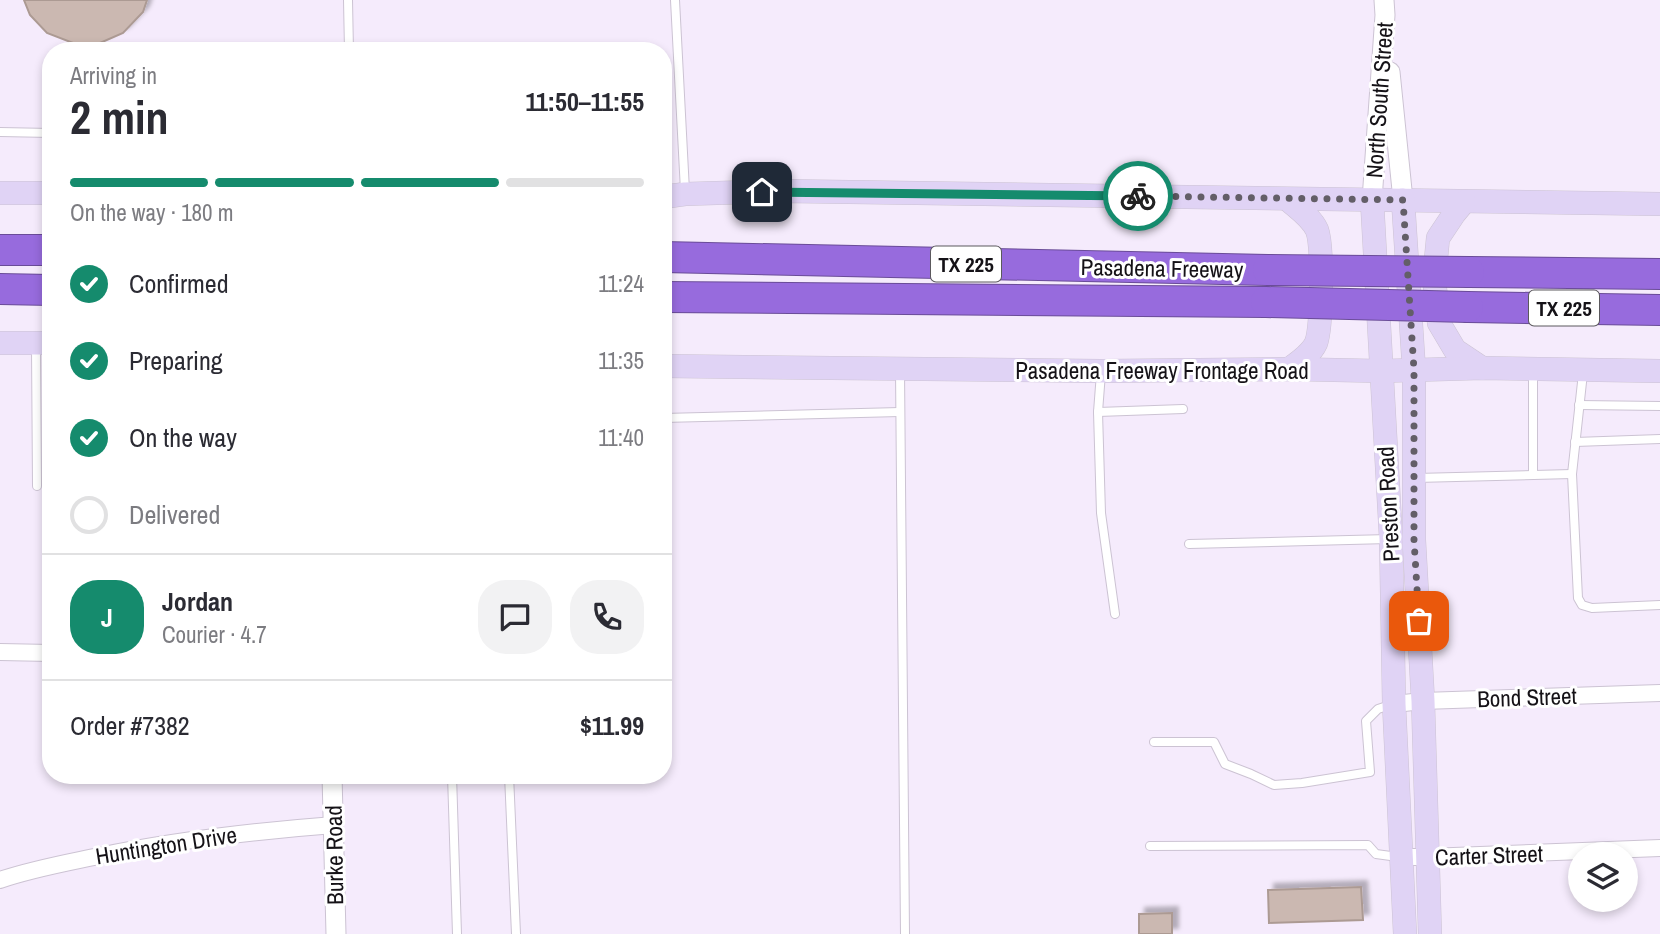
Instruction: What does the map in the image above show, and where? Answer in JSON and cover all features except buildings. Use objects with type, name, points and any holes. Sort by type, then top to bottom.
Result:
[{"type":"highway","points":[[0,250],[42,250]]},
{"type":"highway","name":"Pasadena Freeway","points":[[672,257],[1269,270],[1660,274]]},
{"type":"highway","points":[[0,289],[42,290]]},
{"type":"highway","name":"Pasadena Freeway","points":[[672,297],[1266,302],[1660,310]]},
{"type":"main road","points":[[674,195],[782,191],[1660,204]]},
{"type":"main road","points":[[0,193],[42,193]]},
{"type":"main road","points":[[1287,199],[1308,216],[1317,229],[1320,245],[1321,325],[1315,344],[1305,358],[1289,369]]},
{"type":"main road","name":"Preston Road","points":[[1373,200],[1381,371],[1423,701],[1430,934]]},
{"type":"main road","name":"Preston Road","points":[[1403,200],[1414,370],[1413,478],[1402,540],[1394,704],[1405,934]]},
{"type":"main road","points":[[1464,202],[1438,238],[1434,279],[1439,323],[1455,350],[1482,368]]},
{"type":"main road","points":[[0,343],[42,343]]},
{"type":"main road","name":"Pasadena Freeway Frontage Road","points":[[672,366],[1101,371],[1381,371],[1482,368],[1660,371]]},
{"type":"street","name":"North South Street","points":[[1373,200],[1384,8]]},
{"type":"street","points":[[1384,8],[1403,200]]},
{"type":"street","points":[[0,652],[42,653]]},
{"type":"street","name":"Bond Street","points":[[1394,704],[1660,693]]},
{"type":"street","name":"Burke Road","points":[[332,784],[336,934]]},
{"type":"street","name":"Huntington Drive","points":[[0,880],[62,863],[146,847],[261,830],[334,825]]},
{"type":"street","name":"Carter Street","points":[[1401,857],[1660,848]]},
{"type":"lane","points":[[348,0],[349,42]]},
{"type":"lane","points":[[674,195],[675,0]]},
{"type":"lane","points":[[0,132],[42,133]]},
{"type":"lane","points":[[900,369],[905,934]]},
{"type":"lane","points":[[1533,369],[1533,475]]},
{"type":"lane","points":[[1101,371],[1098,412],[1101,513],[1115,614]]},
{"type":"lane","points":[[1583,371],[1572,474],[1578,598],[1582,605],[1592,608],[1660,605]]},
{"type":"lane","points":[[37,486],[42,384]]},
{"type":"lane","points":[[1579,405],[1660,406]]},
{"type":"lane","points":[[1098,412],[1183,410]]},
{"type":"lane","points":[[672,418],[900,412]]},
{"type":"lane","points":[[1575,442],[1660,439]]},
{"type":"lane","points":[[1413,478],[1572,474]]},
{"type":"lane","points":[[1189,544],[1402,540]]},
{"type":"lane","points":[[1154,742],[1214,741],[1225,764],[1274,785],[1302,783],[1370,772],[1366,721],[1378,709],[1394,704]]},
{"type":"lane","points":[[452,784],[457,934]]},
{"type":"lane","points":[[509,784],[516,934]]},
{"type":"lane","points":[[1150,846],[1368,845],[1376,854],[1401,857]]},
{"type":"way so far","points":[[1138,196],[1403,200],[1414,370],[1414,540],[1419,621]]},
{"type":"route","points":[[762,192],[1138,196]]}]
